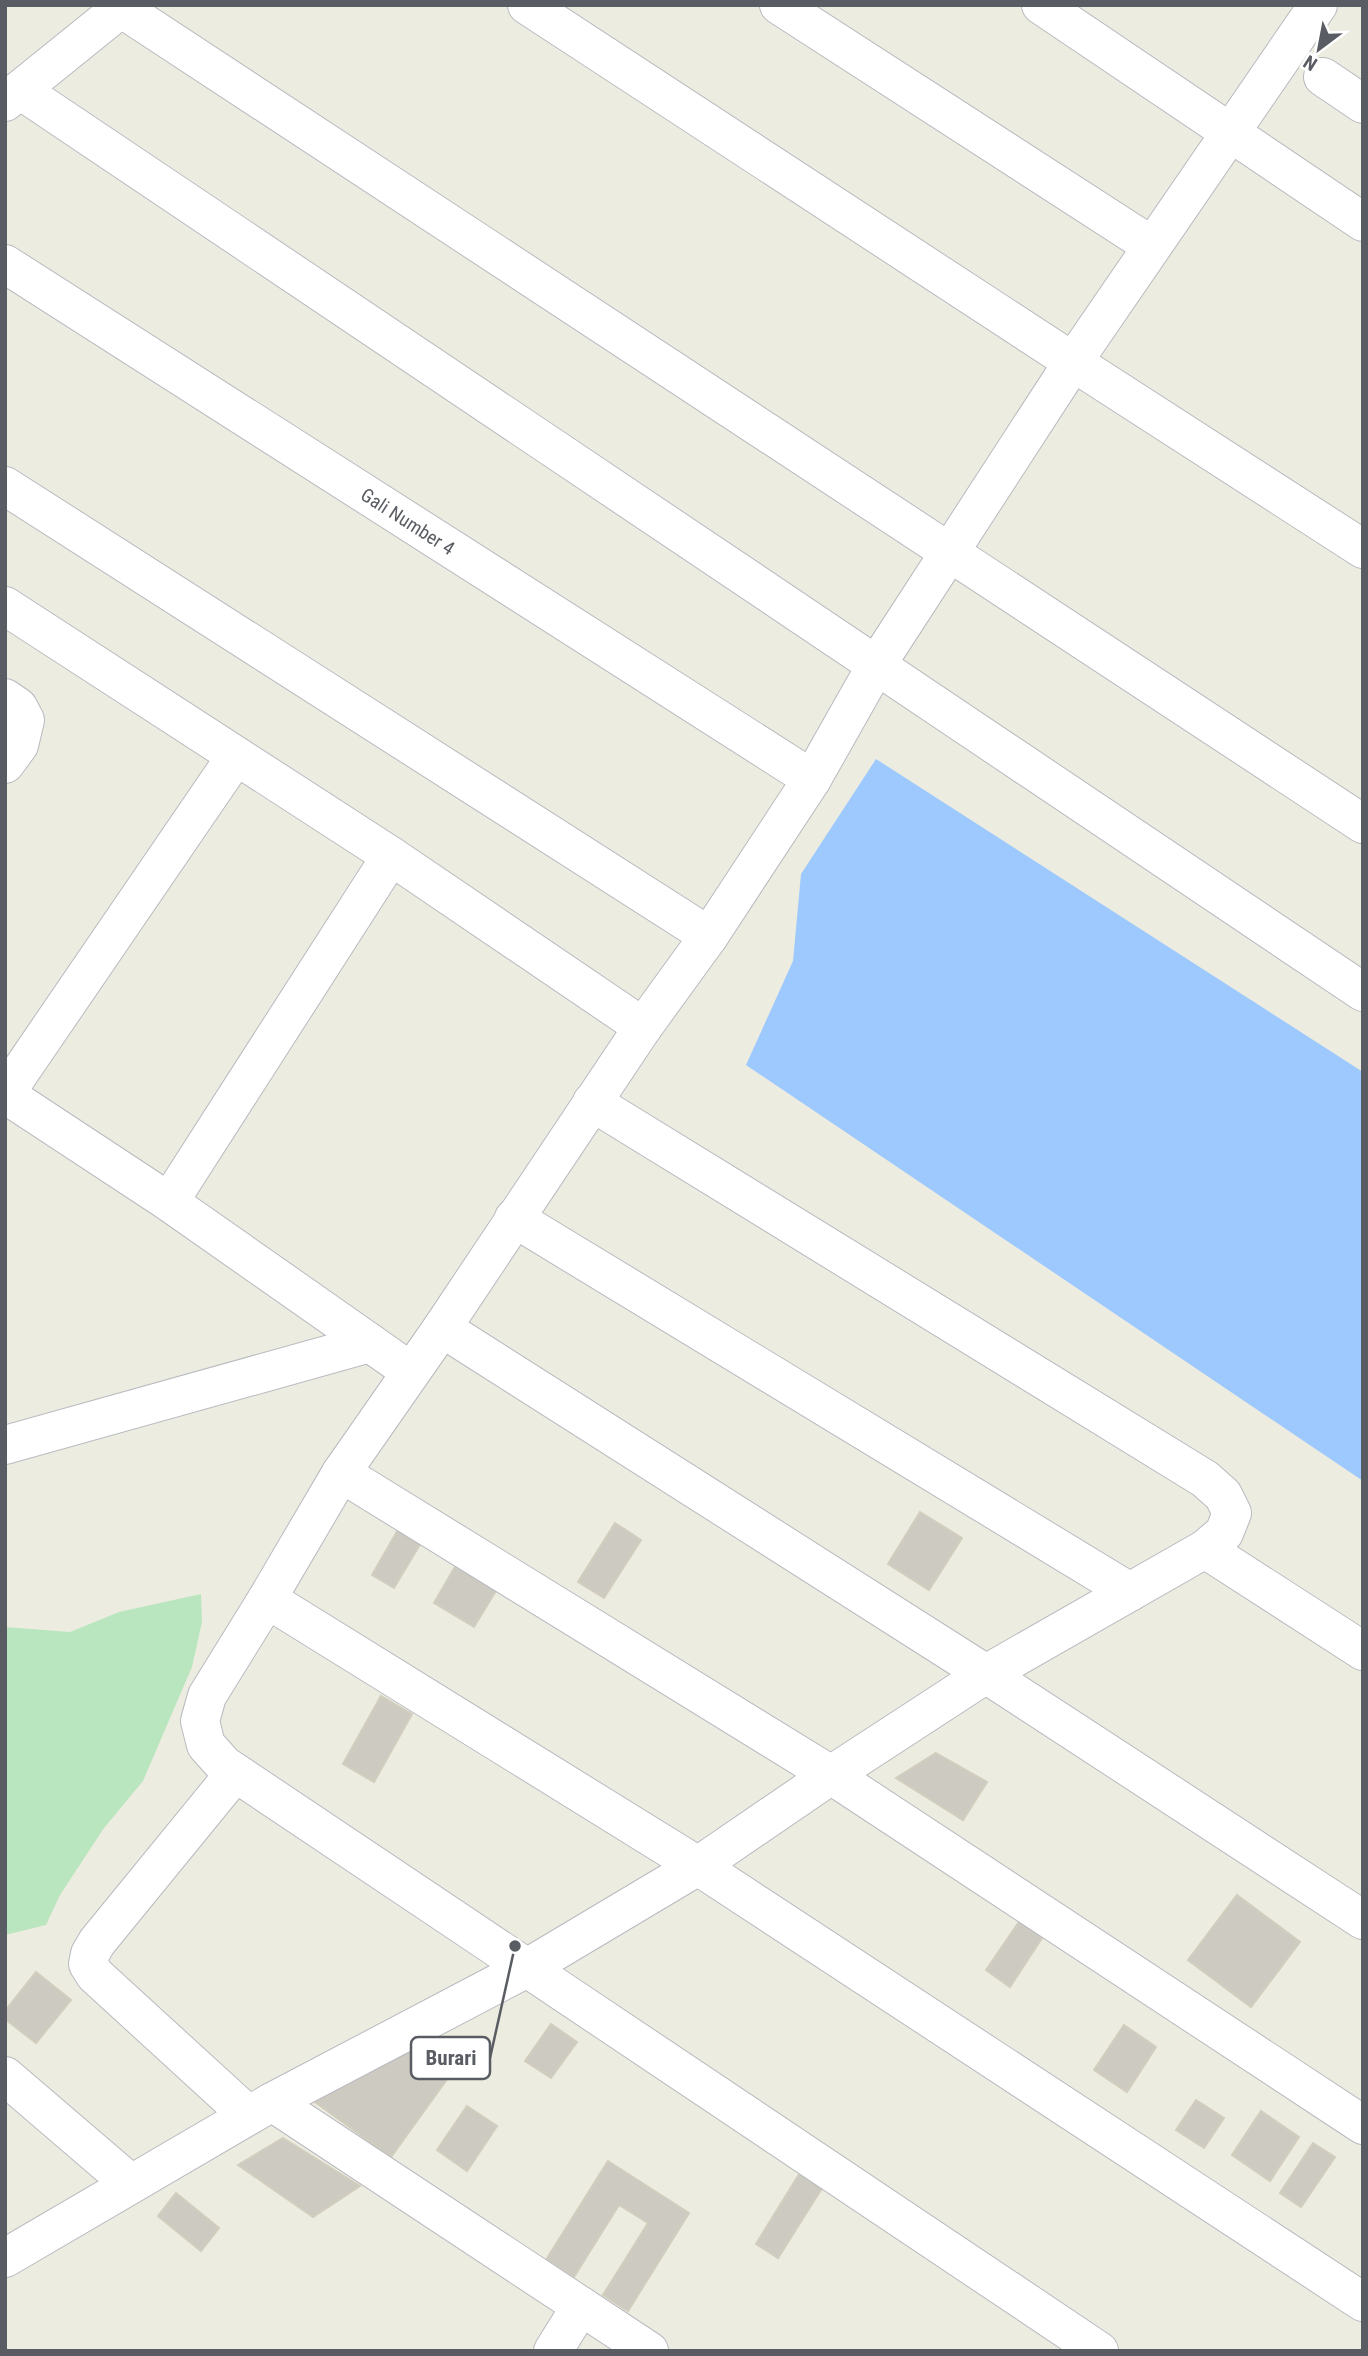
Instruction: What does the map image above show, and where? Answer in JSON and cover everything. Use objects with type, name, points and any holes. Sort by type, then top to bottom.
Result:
[{"type":"street","points":[[527,5],[1363,549]]},
{"type":"street","points":[[779,5],[1152,246]]},
{"type":"street","points":[[1041,5],[1363,222]]},
{"type":"street","points":[[1099,2351],[235,1773],[206,1745],[200,1721],[207,1696],[341,1473],[442,1328],[643,1027],[709,936],[812,779],[877,664],[1073,362],[1318,5]]},
{"type":"street","points":[[1363,824],[123,7],[13,96],[877,664],[1363,992]]},
{"type":"street","points":[[1323,77],[1363,104]]},
{"type":"street","name":"Gali Number 4","points":[[5,264],[812,779]]},
{"type":"street","points":[[5,486],[709,936]]},
{"type":"street","points":[[5,606],[391,856],[643,1027]]},
{"type":"street","points":[[5,698],[18,707],[25,720],[19,745],[5,764]]},
{"type":"street","points":[[236,756],[5,1094],[169,1202],[410,1371]]},
{"type":"street","points":[[169,1202],[391,856]]},
{"type":"street","points":[[5,2259],[260,2108],[527,1968],[698,1866],[986,1674],[1205,1549],[1223,1533],[1232,1513],[1223,1495],[1205,1479],[592,1102]]},
{"type":"street","points":[[514,1218],[1130,1592]]},
{"type":"street","points":[[442,1328],[986,1674],[1363,1920]]},
{"type":"street","points":[[5,1445],[370,1343]]},
{"type":"street","points":[[341,1473],[831,1776],[1358,2111]]},
{"type":"street","points":[[1205,1549],[1363,1651]]},
{"type":"street","points":[[267,1599],[698,1866],[1363,2301]]},
{"type":"street","points":[[235,1773],[97,1942],[88,1964],[95,1975],[260,2108],[581,2306],[649,2351]]},
{"type":"street","points":[[5,2076],[131,2184]]},
{"type":"street","points":[[553,2351],[581,2306]]},
{"type":"green space","points":[[201,1594],[202,1622],[192,1667],[143,1781],[104,1828],[60,1895],[46,1925],[5,1935],[5,1627],[70,1632],[119,1612]]},
{"type":"water","points":[[876,759],[1363,1072],[1363,1481],[746,1065],[793,961],[801,874]]},
{"type":"building","points":[[920,1512],[962,1538],[929,1590],[888,1564]]},
{"type":"building","points":[[615,1523],[641,1540],[604,1598],[578,1582]]},
{"type":"building","points":[[399,1528],[422,1541],[394,1588],[372,1575]]},
{"type":"building","points":[[456,1565],[497,1589],[474,1627],[434,1603]]},
{"type":"building","points":[[381,1696],[412,1714],[374,1782],[343,1764]]},
{"type":"building","points":[[936,1753],[987,1782],[963,1820],[896,1778]]},
{"type":"building","points":[[1237,1895],[1300,1942],[1251,2007],[1188,1960]]},
{"type":"building","points":[[1021,1919],[1044,1935],[1010,1987],[986,1970]]},
{"type":"building","points":[[36,1972],[71,2000],[36,2043],[5,2019],[5,2011]]},
{"type":"building","points":[[551,2024],[577,2042],[551,2078],[525,2061]]},
{"type":"building","points":[[1124,2025],[1156,2047],[1127,2092],[1094,2070]]},
{"type":"building","points":[[425,2034],[458,2064],[391,2157],[315,2102]]},
{"type":"building","points":[[1196,2100],[1224,2118],[1204,2148],[1176,2130]]},
{"type":"building","points":[[467,2106],[497,2126],[467,2171],[437,2150]]},
{"type":"building","points":[[1261,2111],[1299,2137],[1270,2181],[1232,2155]]},
{"type":"building","points":[[283,2138],[360,2186],[313,2217],[238,2165]]},
{"type":"building","points":[[1313,2143],[1335,2157],[1301,2207],[1280,2193]]},
{"type":"building","points":[[608,2161],[689,2213],[628,2311],[603,2295],[648,2223],[619,2205],[574,2277],[546,2260]]},
{"type":"building","points":[[801,2171],[824,2185],[778,2258],[756,2244]]},
{"type":"building","points":[[176,2193],[219,2228],[201,2251],[158,2216]]},
{"type":"place","name":"Burari","points":[[515,1946]]}]
